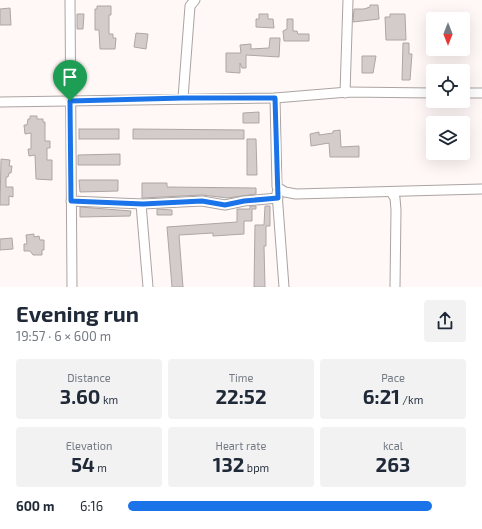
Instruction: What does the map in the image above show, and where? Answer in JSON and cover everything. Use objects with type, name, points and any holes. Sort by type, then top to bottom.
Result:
[{"type":"street","points":[[70,0],[72,287]]},
{"type":"street","points":[[183,98],[190,6],[195,0]]},
{"type":"street","points":[[345,93],[348,0]]},
{"type":"street","points":[[0,102],[183,98],[275,98],[345,93],[426,93]]},
{"type":"street","points":[[470,93],[482,93]]},
{"type":"street","points":[[275,98],[277,187],[284,287]]},
{"type":"street","points":[[277,187],[285,192],[296,194],[396,194],[482,189]]},
{"type":"street","points":[[395,287],[397,235],[396,194]]},
{"type":"street","points":[[71,201],[141,204],[202,201],[225,205],[244,201],[278,198]]},
{"type":"street","points":[[141,204],[148,287]]},
{"type":"building","points":[[370,5],[378,5],[379,19],[353,22],[354,9],[364,9],[370,7]]},
{"type":"building","points":[[97,6],[111,6],[111,15],[109,15],[109,34],[113,34],[113,38],[116,38],[115,49],[100,49],[99,30],[95,30],[95,9],[97,9]]},
{"type":"building","points":[[10,8],[11,25],[0,25],[0,9]]},
{"type":"building","points":[[77,14],[84,14],[83,29],[77,29]]},
{"type":"building","points":[[259,14],[268,14],[268,19],[273,19],[274,28],[256,27],[256,19],[259,19]]},
{"type":"building","points":[[390,14],[405,14],[406,40],[386,40],[385,17],[390,17]]},
{"type":"building","points":[[287,19],[293,19],[293,31],[297,31],[298,34],[309,34],[309,41],[284,41],[283,31],[287,29]]},
{"type":"building","points":[[136,33],[148,34],[146,49],[134,47]]},
{"type":"building","points":[[270,38],[280,38],[279,57],[246,55],[246,68],[242,68],[240,63],[240,73],[226,72],[226,53],[241,53],[240,45],[251,44],[251,49],[269,48]]},
{"type":"building","points":[[403,43],[409,43],[409,54],[412,54],[410,80],[402,80]]},
{"type":"building","points":[[362,56],[376,56],[373,73],[362,73]]},
{"type":"building","points":[[259,112],[259,123],[243,123],[243,113]]},
{"type":"building","points":[[30,116],[37,116],[37,119],[43,119],[43,122],[45,122],[45,141],[50,141],[50,148],[47,148],[47,160],[52,160],[52,180],[36,179],[35,155],[29,156],[28,149],[31,149],[31,133],[25,134],[24,125],[27,125]]},
{"type":"building","points":[[79,129],[119,129],[119,139],[79,139]]},
{"type":"building","points":[[133,129],[244,130],[244,139],[133,139]]},
{"type":"building","points":[[340,130],[341,147],[359,146],[359,157],[330,157],[329,143],[311,146],[310,134],[319,132],[319,135],[333,133],[333,131]]},
{"type":"building","points":[[247,139],[256,139],[257,175],[247,175]]},
{"type":"building","points":[[120,154],[120,165],[78,165],[78,155]]},
{"type":"building","points":[[1,159],[10,160],[9,166],[12,166],[11,173],[9,173],[8,177],[6,177],[6,187],[13,187],[13,197],[9,196],[9,205],[0,205]]},
{"type":"building","points":[[79,180],[118,180],[118,191],[80,192]]},
{"type":"building","points":[[142,183],[167,183],[167,187],[256,188],[256,194],[228,198],[202,195],[142,198]]},
{"type":"building","points":[[250,206],[256,206],[256,209],[252,209],[252,221],[244,221],[244,234],[213,236],[213,233],[179,235],[183,287],[172,287],[167,227],[237,222],[237,209],[250,209]]},
{"type":"building","points":[[265,206],[270,206],[270,226],[266,226],[266,246],[264,246],[265,287],[254,287],[255,225],[264,225]]},
{"type":"building","points":[[80,207],[131,211],[130,216],[80,217]]},
{"type":"building","points":[[157,209],[172,210],[172,215],[157,215]]},
{"type":"building","points":[[34,234],[34,237],[39,236],[40,240],[44,240],[44,250],[42,250],[42,255],[33,255],[30,251],[24,251],[24,244],[27,244],[26,235]]},
{"type":"building","points":[[12,238],[13,249],[0,250],[0,239]]},
{"type":"route","points":[[183,98],[275,98],[278,198],[244,201],[225,205],[202,201],[143,204],[71,201],[70,101],[183,98]]}]
